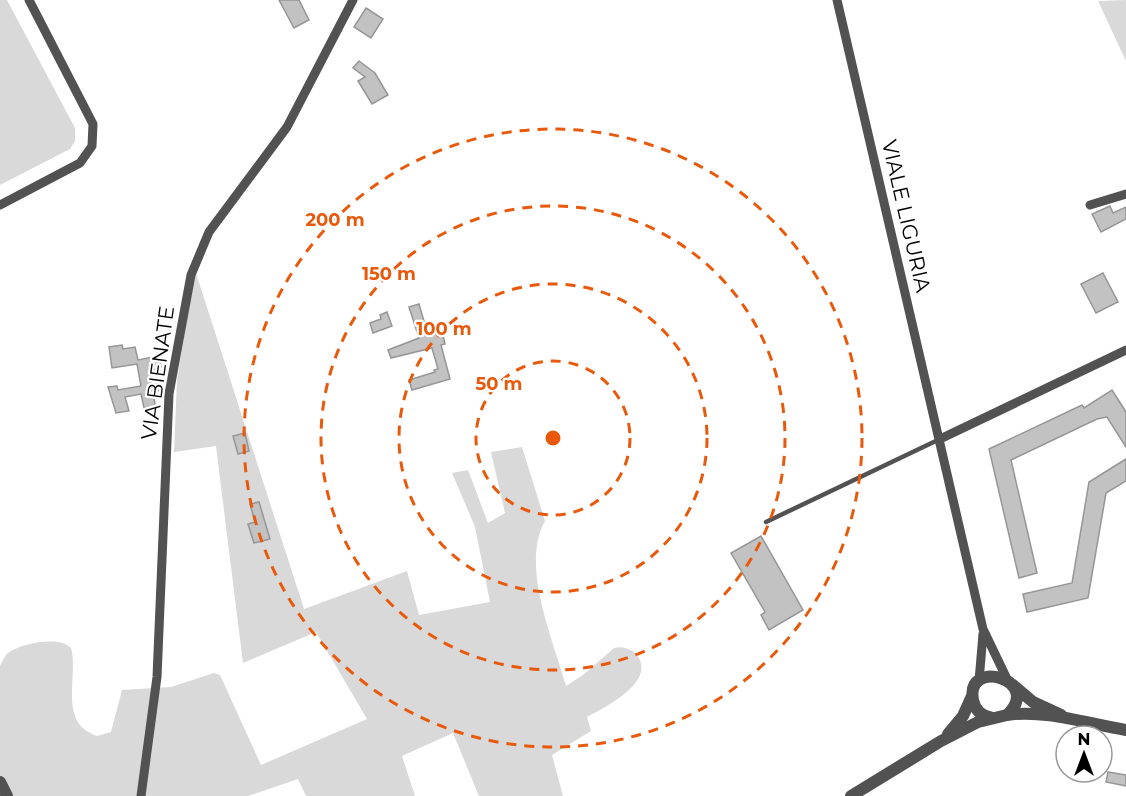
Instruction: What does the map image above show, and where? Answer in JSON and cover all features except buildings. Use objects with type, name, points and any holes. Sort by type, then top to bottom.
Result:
[{"type":"street","points":[[0,205],[80,163],[90,152],[94,139],[90,116],[29,0]]},
{"type":"street","name":"VIA BIENATE","points":[[141,796],[157,677],[169,394],[191,275],[209,232],[287,127],[353,0]]},
{"type":"street","name":"VIALE LIGURIA","points":[[837,0],[983,629],[983,663],[979,681]]},
{"type":"street","points":[[1090,205],[1126,194]]},
{"type":"street","points":[[940,439],[1126,350]]},
{"type":"street","name":"VIALE LIGURIA","points":[[983,629],[1009,682]]},
{"type":"street","points":[[941,741],[960,720],[979,681],[992,675],[1009,682],[1033,702],[1069,719]]},
{"type":"street","points":[[1006,715],[1015,702],[1009,682]]},
{"type":"street","points":[[972,695],[975,708],[986,717],[992,718]]},
{"type":"street","points":[[851,796],[941,741],[978,722],[992,718],[1025,713],[1126,730]]},
{"type":"street","points":[[0,782],[8,796]]},
{"type":"lane","points":[[766,522],[940,439]]},
{"type":"shaded area","points":[[0,0],[7,0],[75,128],[75,141],[70,149],[0,185]]},
{"type":"shaded area","points":[[1126,0],[1126,61],[1098,1]]},
{"type":"shaded area","points":[[195,270],[304,609],[407,571],[419,615],[490,602],[475,527],[452,473],[468,470],[488,523],[505,513],[491,452],[522,447],[545,521],[538,539],[536,559],[541,602],[566,686],[583,675],[614,648],[622,647],[631,650],[641,664],[640,674],[626,692],[587,717],[591,731],[552,755],[563,796],[479,796],[453,733],[402,756],[415,796],[306,796],[298,779],[248,796],[0,796],[0,666],[9,652],[33,643],[59,642],[71,648],[73,710],[77,721],[85,730],[97,736],[111,732],[122,690],[171,687],[214,673],[220,675],[261,765],[367,719],[316,632],[243,663],[216,446],[174,452],[177,380]]}]
